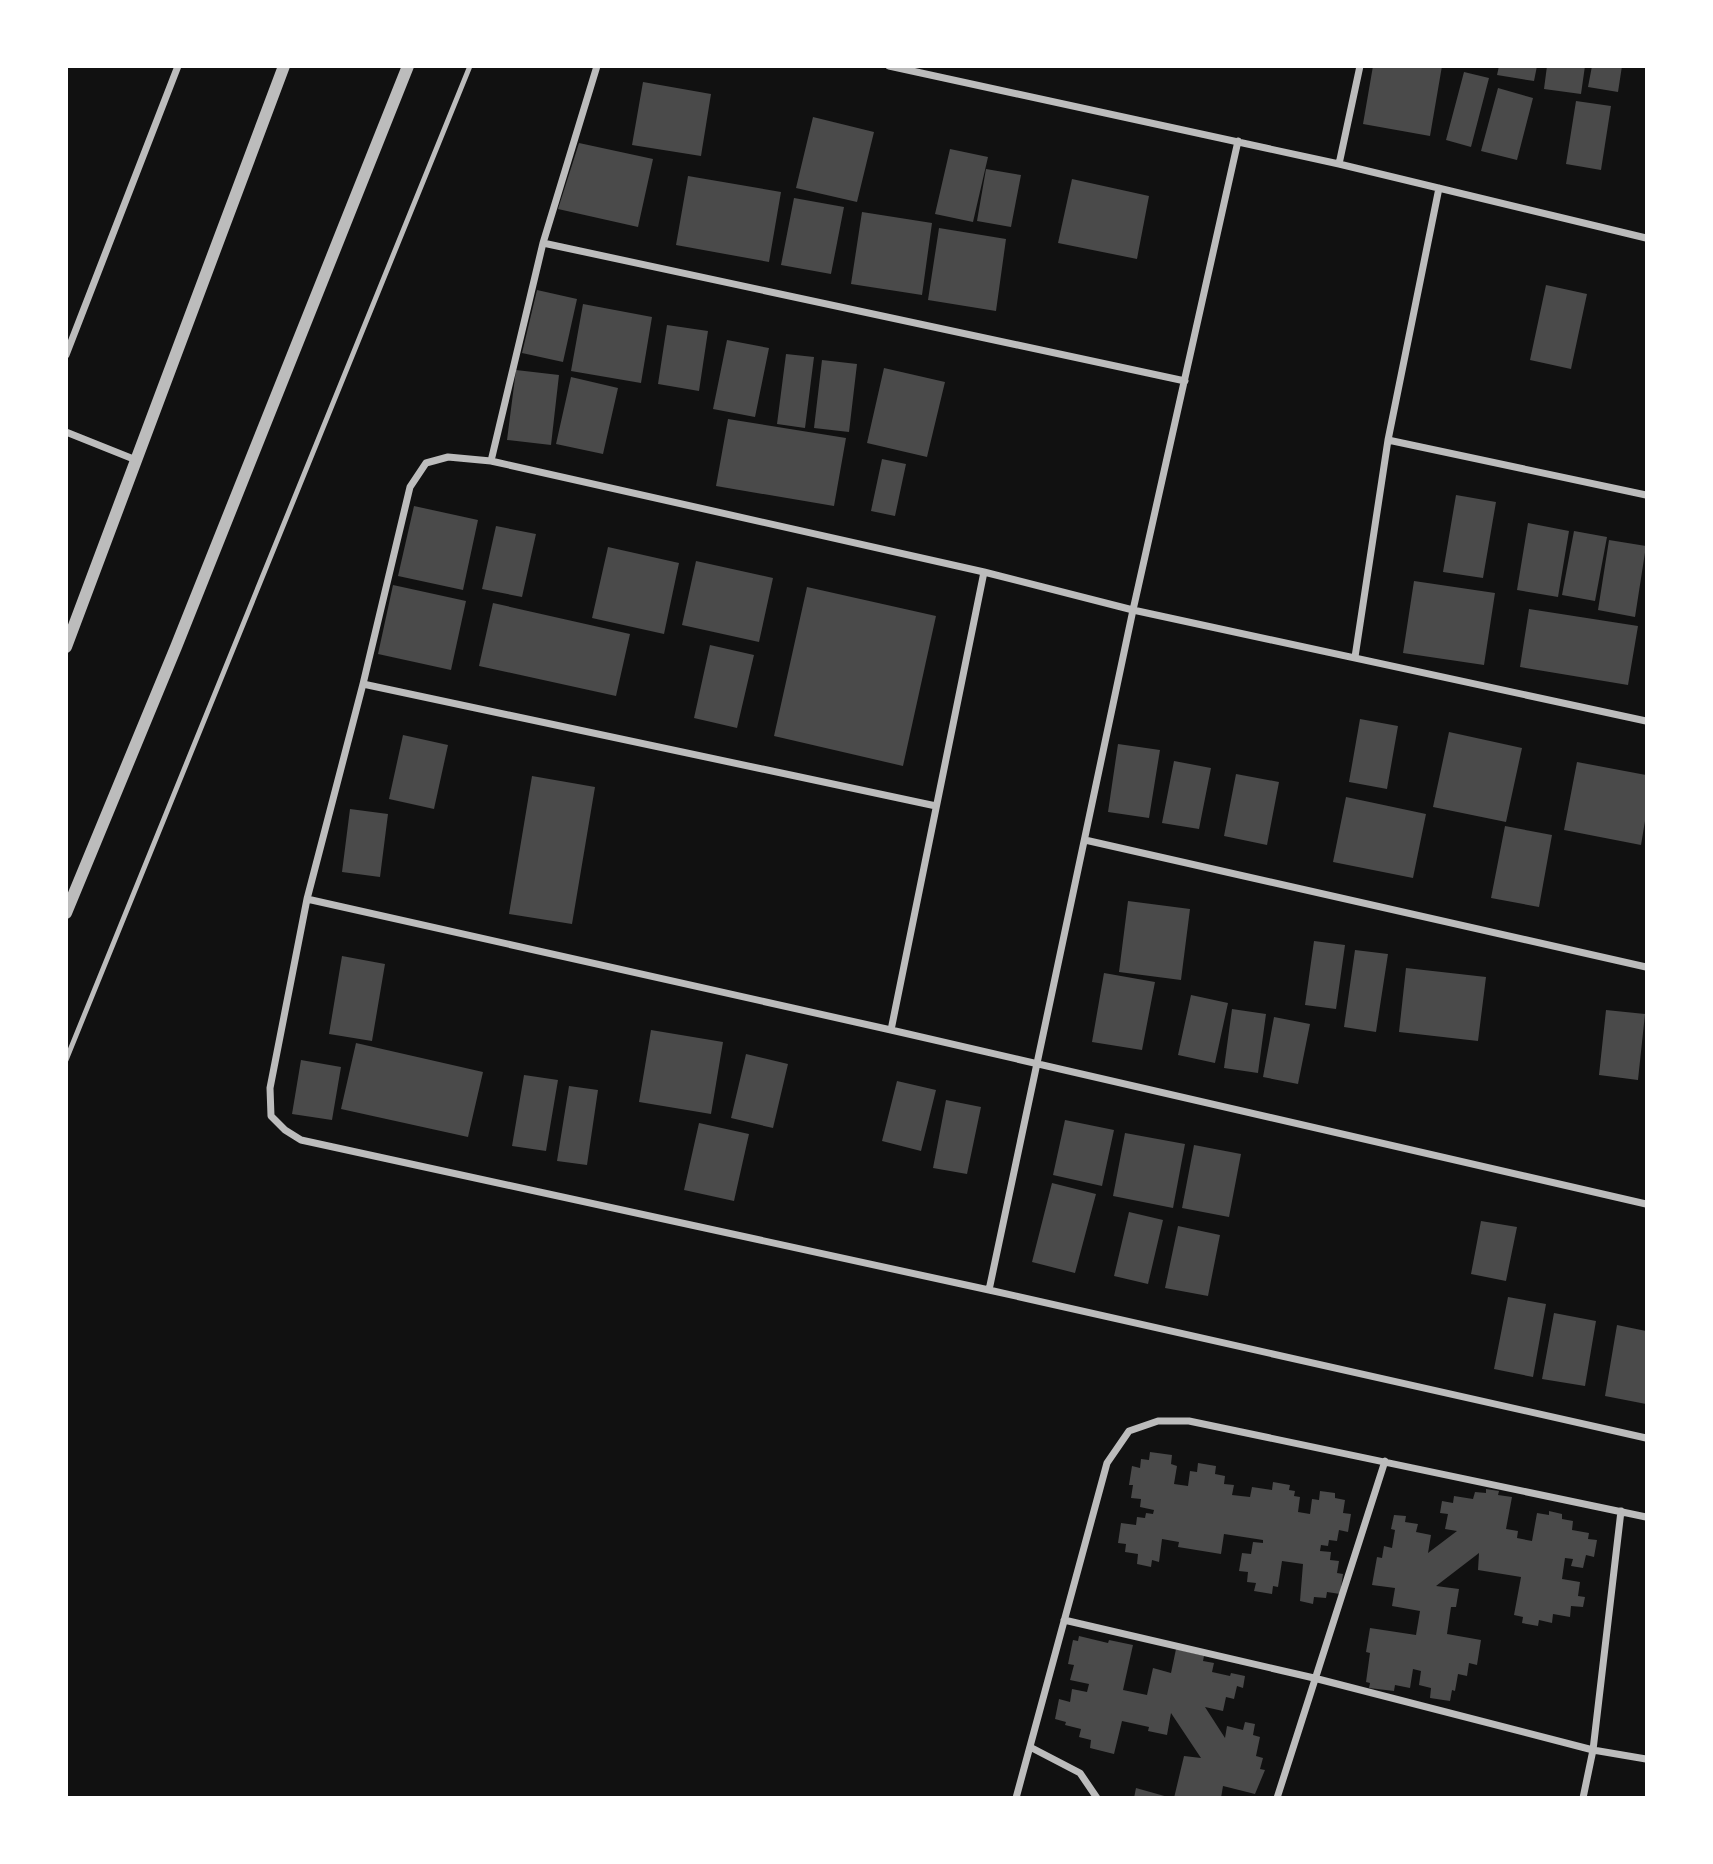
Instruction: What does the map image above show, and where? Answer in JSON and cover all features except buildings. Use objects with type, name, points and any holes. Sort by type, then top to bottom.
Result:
[{"type":"street","points":[[66,355],[178,66]]},
{"type":"street","points":[[66,647],[284,66]]},
{"type":"street","points":[[66,913],[181,634],[408,66]]},
{"type":"street","points":[[491,461],[543,243],[597,66]]},
{"type":"street","points":[[889,66],[1238,141],[1647,238]]},
{"type":"street","points":[[1339,164],[1360,66]]},
{"type":"street","points":[[989,1290],[1133,610],[1238,141]]},
{"type":"street","points":[[1355,657],[1388,440],[1439,188]]},
{"type":"street","points":[[543,243],[1185,381]]},
{"type":"street","points":[[66,432],[136,460]]},
{"type":"street","points":[[1388,440],[1647,495]]},
{"type":"street","points":[[1647,721],[1133,610],[984,572],[491,461],[448,457],[426,463],[410,488],[307,899],[270,1088],[271,1116],[285,1130],[301,1140],[989,1290],[1647,1438]]},
{"type":"street","points":[[891,1030],[984,572]]},
{"type":"street","points":[[363,684],[936,806]]},
{"type":"street","points":[[1085,840],[1647,967]]},
{"type":"street","points":[[307,899],[1038,1063],[1647,1204]]},
{"type":"street","points":[[1016,1797],[1107,1463],[1129,1431],[1158,1421],[1188,1422],[1647,1517]]},
{"type":"street","points":[[1277,1797],[1385,1461]]},
{"type":"street","points":[[1583,1797],[1593,1750],[1621,1511]]},
{"type":"street","points":[[1064,1620],[1314,1678],[1593,1750],[1647,1759]]},
{"type":"street","points":[[1030,1746],[1080,1773],[1097,1797]]},
{"type":"lane","points":[[66,1060],[470,66]]}]
